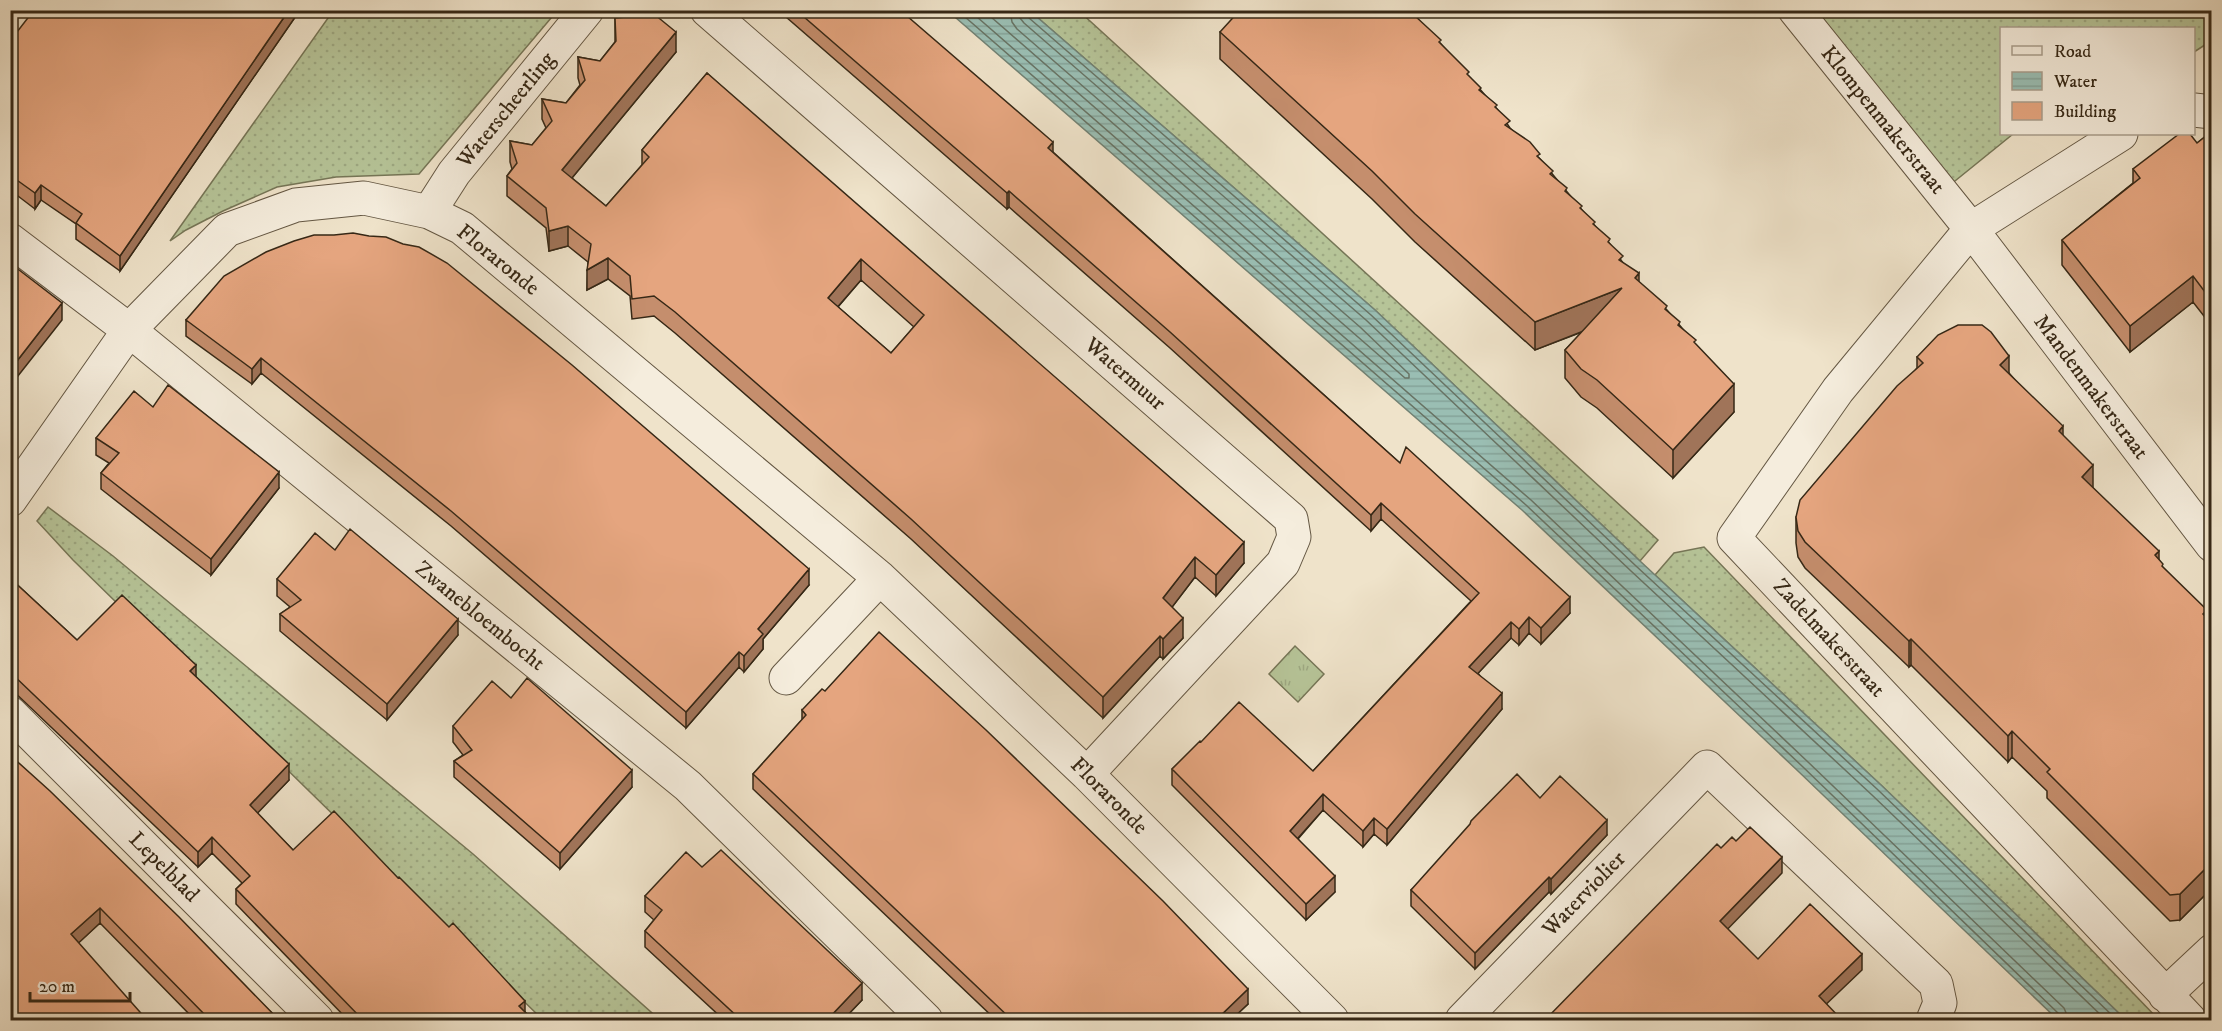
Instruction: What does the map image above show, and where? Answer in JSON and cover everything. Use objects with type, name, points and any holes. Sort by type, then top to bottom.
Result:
[{"type":"street","name":"Waterscheerling","points":[[429,212],[454,173],[587,10]]},
{"type":"street","name":"Watermuur","points":[[707,10],[1291,519],[1294,537],[1283,563],[1087,774]]},
{"type":"street","name":"Klompenmakerstraat","points":[[1795,10],[1971,229]]},
{"type":"street","points":[[2195,110],[2211,112]]},
{"type":"street","points":[[1971,229],[2119,135]]},
{"type":"street","name":"Floraronde","points":[[10,500],[129,330],[227,230],[296,205],[364,198],[429,212],[462,228],[880,578],[1087,774],[1332,1020]]},
{"type":"street","name":"Mandenmakerstraat","points":[[1971,229],[2211,545]]},
{"type":"street","name":"Zadelmakerstraat","points":[[1971,229],[1838,390],[1734,538],[2190,1020]]},
{"type":"street","name":"Zwanebloembocht","points":[[10,240],[129,330],[688,786],[926,1020]]},
{"type":"street","points":[[786,678],[880,578]]},
{"type":"street","name":"Lepelblad","points":[[10,713],[317,1020]]},
{"type":"street","name":"Waterviolier","points":[[1461,1020],[1707,767],[1936,984],[1937,1012]]},
{"type":"street","points":[[2165,995],[2211,951]]},
{"type":"green space","points":[[333,11],[557,11],[419,174],[336,177],[277,187],[223,211],[170,241]]},
{"type":"green space","points":[[1030,11],[1079,11],[1658,540],[1640,561],[1375,310]]},
{"type":"green space","points":[[1813,11],[2211,11],[2211,41],[2195,51],[2195,27],[2000,27],[2000,135],[2012,135],[1950,185]]},
{"type":"green space","points":[[48,507],[113,556],[473,854],[660,1020],[543,1020],[73,560],[37,521]]},
{"type":"green space","points":[[1704,547],[2159,1020],[2126,1020],[1881,785],[1655,575],[1674,553]]},
{"type":"green space","points":[[1295,646],[1324,674],[1298,702],[1269,674]]},
{"type":"water","points":[[948,11],[1030,11],[1375,310],[1881,785],[2126,1020],[2058,1020],[1522,510]]},
{"type":"building","points":[[34,10],[289,10],[120,256],[76,223],[82,214],[41,185],[35,193],[14,178],[16,176],[10,172],[10,41]]},
{"type":"building","points":[[641,10],[649,10],[676,32],[562,170],[606,206],[649,157],[642,150],[707,73],[1244,542],[1216,575],[1195,557],[1163,598],[1183,618],[1163,639],[1160,636],[1103,697],[911,519],[675,312],[654,296],[632,299],[630,276],[608,258],[587,270],[591,244],[568,226],[549,231],[546,208],[507,176],[517,163],[510,141],[532,145],[552,121],[542,99],[566,103],[585,80],[578,57],[600,61],[616,41],[615,18],[637,16]],"holes":[[[861,259],[924,315],[891,353],[828,298]]]},
{"type":"building","points":[[796,10],[900,10],[1053,142],[1048,148],[1400,463],[1406,447],[1570,597],[1541,628],[1529,617],[1519,629],[1511,622],[1469,667],[1502,693],[1387,829],[1374,818],[1363,831],[1323,794],[1290,831],[1335,876],[1306,904],[1172,769],[1239,702],[1313,771],[1479,593],[1381,503],[1371,515],[1170,332],[1009,191],[1007,193]]},
{"type":"building","points":[[1240,10],[1417,10],[1415,16],[1441,40],[1439,42],[1469,72],[1467,74],[1481,88],[1479,90],[1497,105],[1495,107],[1510,121],[1505,125],[1530,142],[1540,154],[1537,156],[1553,171],[1550,174],[1567,188],[1565,191],[1582,206],[1580,208],[1595,222],[1593,224],[1610,239],[1608,242],[1623,256],[1619,260],[1639,273],[1635,278],[1667,306],[1665,309],[1680,322],[1678,325],[1696,340],[1694,342],[1734,384],[1673,450],[1597,380],[1581,369],[1565,350],[1622,288],[1535,322],[1415,214],[1372,171],[1220,32]]},
{"type":"building","points":[[2211,132],[2211,300],[2193,276],[2130,326],[2062,240],[2140,178],[2133,169],[2178,135],[2191,135],[2197,143]]},
{"type":"building","points":[[353,233],[386,237],[419,247],[447,263],[572,365],[809,569],[758,629],[763,634],[744,656],[739,652],[686,712],[451,511],[261,358],[252,369],[186,320],[224,276],[266,252],[314,235]]},
{"type":"building","points":[[10,263],[62,303],[10,370]]},
{"type":"building","points":[[1958,325],[1982,325],[1991,332],[2009,356],[2000,365],[2063,426],[2059,431],[2093,465],[2082,477],[2159,551],[2155,555],[2163,564],[2162,566],[2207,610],[2203,614],[2211,622],[2211,863],[2180,894],[2170,895],[2047,772],[2050,769],[2012,731],[2008,736],[1911,639],[1909,641],[1805,542],[1798,531],[1796,517],[1800,500],[1897,386],[1923,363],[1917,357],[1938,335]]},
{"type":"building","points":[[168,385],[279,472],[211,559],[101,473],[119,453],[96,438],[134,391],[153,407]]},
{"type":"building","points":[[350,529],[458,619],[387,704],[280,614],[301,600],[277,579],[315,533],[335,550]]},
{"type":"building","points":[[10,578],[77,640],[122,595],[196,665],[190,671],[289,764],[250,805],[293,850],[334,811],[449,927],[453,923],[525,1001],[519,1006],[533,1020],[363,1020],[236,889],[250,876],[212,837],[198,852],[10,672]]},
{"type":"building","points":[[879,632],[986,730],[1163,901],[1248,989],[1216,1020],[1012,1020],[753,774],[806,715],[802,710],[822,689],[825,691]]},
{"type":"building","points":[[527,678],[632,770],[560,853],[454,761],[472,750],[453,726],[492,681],[511,698]]},
{"type":"building","points":[[10,755],[179,917],[279,1020],[210,1020],[100,908],[71,934],[147,1020],[10,1020]]},
{"type":"building","points":[[1517,774],[1540,798],[1560,776],[1607,820],[1551,879],[1549,877],[1475,953],[1411,890],[1471,821]]},
{"type":"building","points":[[1750,827],[1782,857],[1720,921],[1758,959],[1810,904],[1862,954],[1819,996],[1842,1020],[1545,1020],[1717,844],[1721,848],[1732,837],[1736,841]]},
{"type":"building","points":[[721,850],[862,983],[827,1020],[741,1020],[645,931],[662,910],[645,896],[686,852],[702,867]]}]
